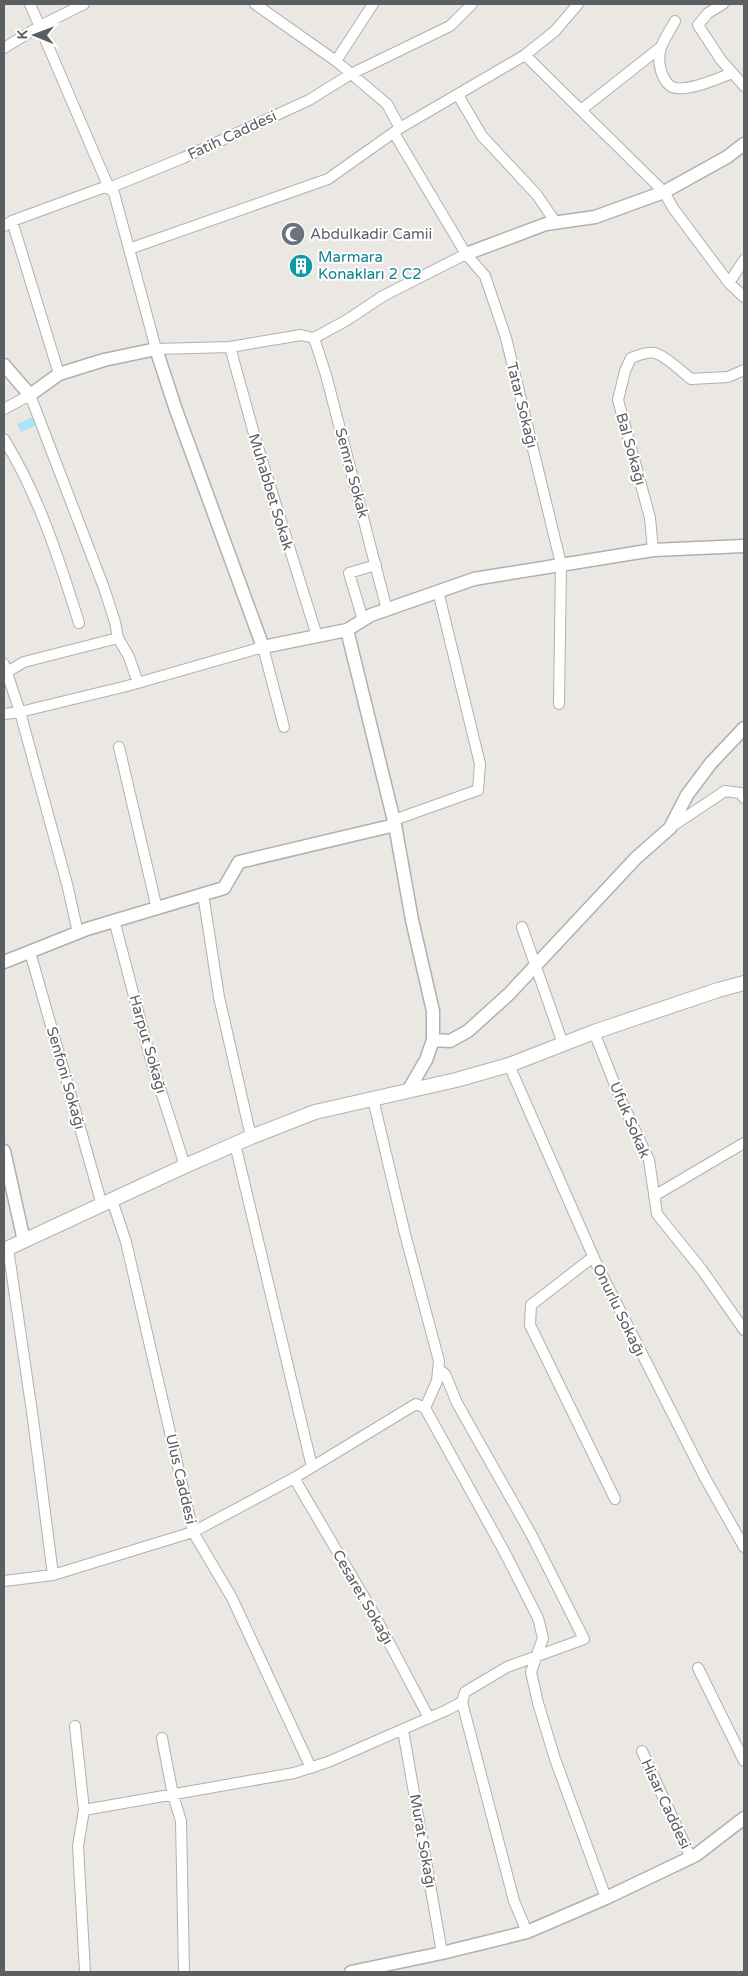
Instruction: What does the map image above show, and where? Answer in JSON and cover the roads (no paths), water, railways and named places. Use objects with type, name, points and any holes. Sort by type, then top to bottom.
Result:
[{"type":"main road","points":[[6,1249],[185,1166],[315,1112],[456,1080],[509,1065],[594,1032],[744,983]]},
{"type":"street","points":[[30,4],[109,188],[114,193],[156,349],[176,410],[263,647],[284,727]]},
{"type":"street","points":[[4,48],[40,26],[84,4]]},
{"type":"street","name":"Tatar Sokağı","points":[[255,4],[336,61],[387,104],[397,131],[466,254],[485,276],[506,338],[561,564],[559,704]]},
{"type":"street","points":[[336,61],[373,4]]},
{"type":"street","name":"Fatih Caddesi","points":[[8,224],[102,188],[109,188],[183,158],[309,100],[351,74],[450,26],[472,4]]},
{"type":"street","points":[[129,250],[328,179],[397,131],[525,55],[555,31],[578,4]]},
{"type":"street","points":[[723,4],[708,13],[698,25],[721,60],[744,86]]},
{"type":"street","points":[[675,21],[661,47],[658,58],[663,78],[672,87],[683,88],[711,82],[732,73]]},
{"type":"street","points":[[581,110],[661,47]]},
{"type":"street","points":[[525,55],[664,192],[673,208],[729,283],[744,297]]},
{"type":"street","points":[[458,95],[482,136],[537,195],[556,223]]},
{"type":"street","points":[[4,409],[30,395],[59,374],[104,360],[156,349],[230,347],[301,335],[314,338],[347,320],[383,296],[466,254],[546,224],[595,217],[664,192],[727,157],[744,144]]},
{"type":"street","points":[[8,224],[59,374]]},
{"type":"street","points":[[729,283],[744,260]]},
{"type":"street","name":"Semra Sokak","points":[[314,338],[326,375],[387,610]]},
{"type":"street","name":"Muhabbet Sokak","points":[[230,347],[256,441],[317,636]]},
{"type":"street","name":"Bal Sokağı","points":[[653,550],[650,518],[618,400],[625,371],[631,358],[641,354],[654,353],[691,379],[728,377],[744,370]]},
{"type":"street","points":[[4,365],[30,395],[104,588],[118,638],[129,657],[138,684]]},
{"type":"street","points":[[4,439],[21,467],[51,537],[79,623]]},
{"type":"street","points":[[4,714],[20,712],[138,684],[263,647],[347,630],[362,620],[474,579],[653,550],[744,546]]},
{"type":"street","points":[[362,620],[349,573],[376,565]]},
{"type":"street","points":[[4,962],[114,920],[224,888],[239,862],[394,823],[478,790],[480,764],[438,591]]},
{"type":"street","points":[[347,630],[394,823],[412,920],[433,1011],[433,1040],[426,1060],[408,1091]]},
{"type":"street","points":[[78,933],[67,884],[20,712],[5,668],[118,638]]},
{"type":"street","points":[[670,828],[687,795],[711,763],[744,728]]},
{"type":"street","points":[[119,747],[157,909]]},
{"type":"street","points":[[433,1040],[450,1041],[468,1031],[509,994],[636,858],[670,828],[725,791],[740,793],[744,798]]},
{"type":"street","points":[[203,894],[219,997],[251,1137]]},
{"type":"street","name":"Harput Sokağı","points":[[114,920],[150,1057],[185,1166]]},
{"type":"street","points":[[522,927],[534,967],[563,1044]]},
{"type":"street","name":"Senfoni Sokağı","points":[[30,952],[107,1202]]},
{"type":"street","name":"Ufuk Sokak","points":[[594,1032],[620,1100],[648,1160],[657,1214],[702,1270],[744,1330]]},
{"type":"street","name":"Onurlu Sokağı","points":[[509,1065],[593,1257],[700,1470],[744,1547]]},
{"type":"street","points":[[373,1099],[405,1234],[439,1361],[437,1381],[425,1408]]},
{"type":"street","points":[[654,1196],[744,1143]]},
{"type":"street","points":[[235,1144],[312,1467]]},
{"type":"street","points":[[4,1151],[24,1241]]},
{"type":"street","name":"Ulus Caddesi","points":[[107,1202],[126,1242],[193,1532],[232,1598],[310,1768]]},
{"type":"street","points":[[6,1249],[32,1409],[53,1575]]},
{"type":"street","points":[[593,1257],[531,1305],[530,1325],[615,1499]]},
{"type":"street","points":[[438,1369],[445,1374],[457,1403],[531,1534],[584,1639],[506,1667],[465,1692],[462,1702],[514,1901],[527,1932]]},
{"type":"street","points":[[4,1581],[53,1575],[193,1532],[294,1478],[416,1404],[425,1408],[505,1553],[538,1618],[543,1638],[538,1657],[531,1672],[538,1703],[555,1759],[606,1898]]},
{"type":"street","name":"Cesaret Sokağı","points":[[294,1478],[374,1614],[429,1718]]},
{"type":"street","points":[[698,1668],[744,1761]]},
{"type":"street","points":[[84,1810],[294,1774],[403,1730],[462,1702]]},
{"type":"street","points":[[75,1726],[84,1810],[78,1846],[85,1972]]},
{"type":"street","name":"Murat Sokağı","points":[[403,1730],[442,1953]]},
{"type":"street","points":[[162,1738],[173,1795],[181,1821],[184,1972]]},
{"type":"street","name":"Hisar Caddesi","points":[[642,1750],[691,1858]]},
{"type":"street","points":[[351,1972],[442,1953],[527,1932],[606,1898],[691,1858],[744,1818]]},
{"type":"water","points":[[35,416],[39,424],[21,432],[17,424]]},
{"type":"place","name":"Abdulkadir Camii","points":[[293,234]]},
{"type":"place","name":"Marmara Konakları 2 C2","points":[[301,266]]}]
